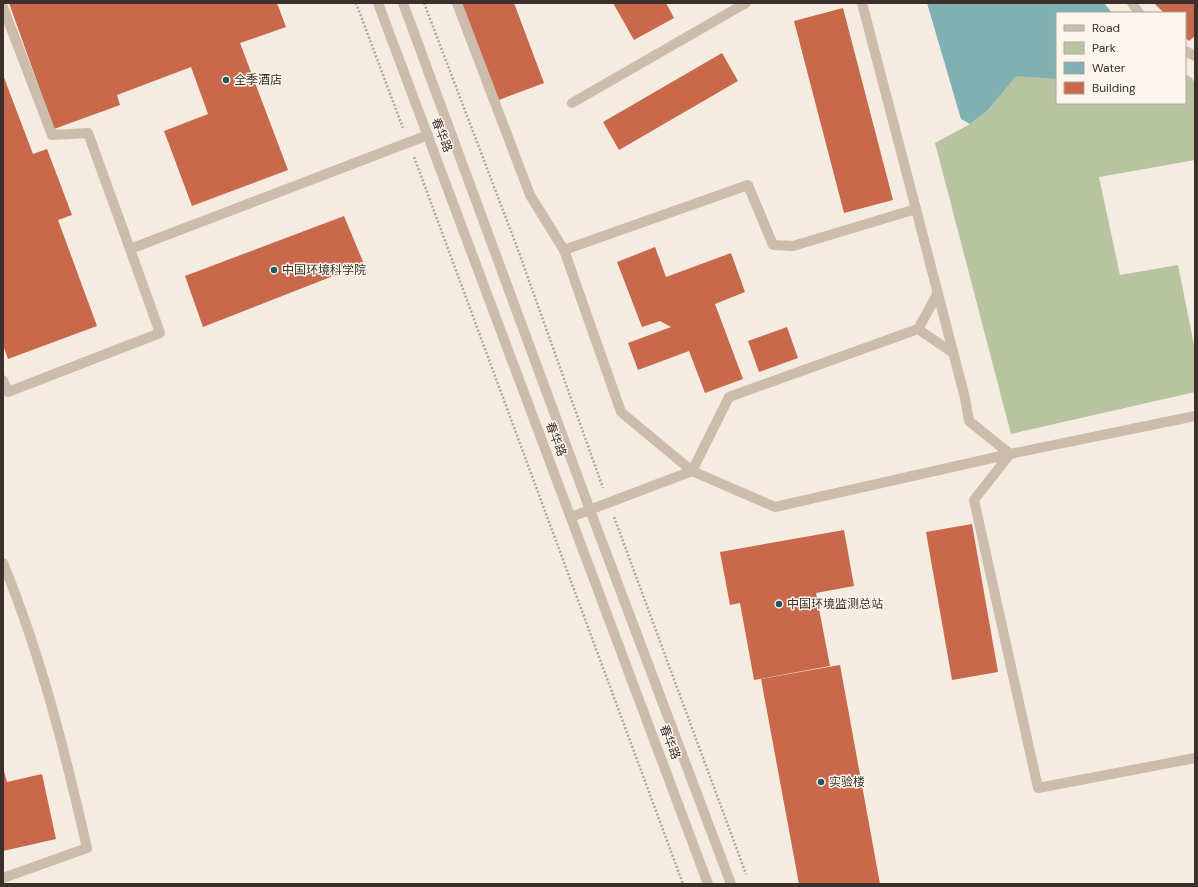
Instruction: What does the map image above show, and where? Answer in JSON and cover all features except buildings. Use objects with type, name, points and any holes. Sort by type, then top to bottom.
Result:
[{"type":"street","name":"春华路","points":[[378,3],[708,884]]},
{"type":"street","name":"春华路","points":[[403,3],[590,510],[731,884]]},
{"type":"street","points":[[457,3],[530,195],[564,250],[621,412],[692,470],[774,507],[1010,454],[1195,416]]},
{"type":"street","points":[[572,103],[746,3]]},
{"type":"street","points":[[862,3],[938,292],[969,421],[1010,454]]},
{"type":"street","points":[[1132,3],[1138,12]]},
{"type":"street","points":[[3,7],[52,134],[88,133],[160,333],[8,392],[3,380]]},
{"type":"street","points":[[1186,52],[1195,56]]},
{"type":"street","points":[[130,249],[428,135]]},
{"type":"street","points":[[564,250],[748,185],[773,245],[793,246],[916,209]]},
{"type":"street","points":[[571,517],[692,470],[728,397],[918,329],[938,292]]},
{"type":"street","points":[[918,329],[953,353]]},
{"type":"street","points":[[1010,454],[974,500],[1038,788],[1195,758]]},
{"type":"street","points":[[3,563],[16,595],[63,742],[87,848],[3,878]]},
{"type":"path","points":[[356,3],[683,884]]},
{"type":"path","points":[[424,3],[520,254],[608,503],[747,877]]},
{"type":"green space","points":[[1016,75],[1056,79],[1056,104],[1186,104],[1186,75],[1192,78],[1195,84],[1195,160],[1099,177],[1120,275],[1178,265],[1195,350],[1195,392],[1011,434],[935,143],[970,124],[988,110]]},
{"type":"water","points":[[927,3],[1104,3],[1111,12],[1056,12],[1056,79],[1016,76],[988,110],[970,124],[961,119]]},
{"type":"place","name":"全季酒店","points":[[226,80]]},
{"type":"place","name":"中国环境科学院","points":[[274,270]]},
{"type":"place","name":"中国环境监测总站","points":[[779,604]]},
{"type":"place","name":"实验楼","points":[[821,782]]}]
